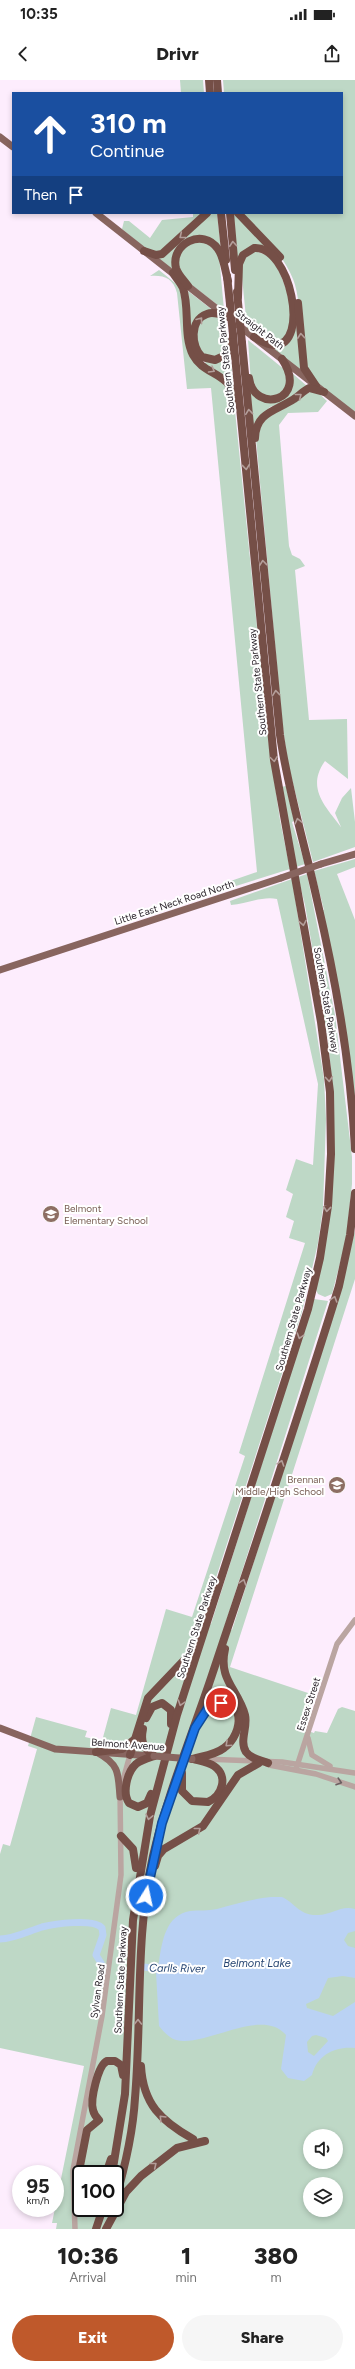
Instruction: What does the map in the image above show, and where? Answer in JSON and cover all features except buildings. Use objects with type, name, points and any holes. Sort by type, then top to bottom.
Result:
[{"type":"highway","points":[[209,80],[210,92]]},
{"type":"highway","points":[[217,80],[218,92]]},
{"type":"highway","points":[[144,251],[156,255],[162,254],[206,214]]},
{"type":"highway","name":"Southern State Parkway","points":[[114,2165],[119,2144],[126,2094],[130,1972],[136,1899],[147,1826],[172,1735],[311,1299],[325,1227],[331,1154],[330,1107],[325,1043],[274,753],[222,214]]},
{"type":"highway","name":"Southern State Parkway","points":[[230,214],[281,741],[332,973],[345,1058],[355,1149]]},
{"type":"highway","points":[[239,214],[274,248],[288,271],[297,299],[304,368],[316,386]]},
{"type":"highway","points":[[188,286],[177,271],[175,261],[181,247],[196,239],[208,240],[217,248],[228,281]]},
{"type":"highway","points":[[238,297],[239,264],[243,254],[254,248],[268,251],[280,267],[289,285],[293,309],[293,328],[288,338],[280,344],[269,344],[254,337]]},
{"type":"highway","points":[[172,273],[184,289],[191,350],[198,361],[223,377],[230,385],[242,428]]},
{"type":"highway","points":[[228,317],[212,313],[202,316],[195,328],[195,346],[204,358],[218,360],[227,353],[233,335]]},
{"type":"highway","points":[[244,358],[254,391],[262,398],[272,400],[284,394],[290,384],[290,373],[282,359]]},
{"type":"highway","points":[[254,465],[256,430],[264,415],[274,408],[293,400],[309,388],[324,392]]},
{"type":"highway","name":"Southern State Parkway","points":[[123,2165],[133,2117],[138,2041],[139,1961],[146,1896],[159,1832],[187,1760],[195,1728],[339,1286],[349,1245],[355,1193]]},
{"type":"highway","points":[[130,1755],[148,1698],[191,1653],[211,1613]]},
{"type":"highway","points":[[231,1619],[223,1660],[225,1676],[244,1714],[243,1742],[245,1750],[251,1756],[268,1762]]},
{"type":"highway","points":[[187,1760],[224,1749],[237,1733],[240,1719],[237,1711],[231,1706],[216,1703],[208,1708],[195,1728]]},
{"type":"highway","points":[[163,1766],[147,1803],[138,1807],[129,1803],[126,1792],[132,1770],[139,1762],[154,1756],[145,1748],[142,1738],[148,1712],[154,1704],[164,1704],[171,1710],[172,1735]]},
{"type":"highway","points":[[96,1752],[122,1749],[136,1738]]},
{"type":"highway","points":[[187,1760],[212,1765],[220,1774],[221,1790],[217,1797],[210,1802],[196,1803],[184,1795],[181,1784],[187,1760]]},
{"type":"highway","points":[[146,1896],[160,1854],[200,1828],[238,1775],[259,1763]]},
{"type":"highway","points":[[121,1836],[132,1846],[136,1856],[136,1899]]},
{"type":"highway","points":[[138,2041],[143,2081],[150,2102],[165,2121],[193,2139]]},
{"type":"highway","points":[[80,2165],[87,2130],[100,2120],[94,2114],[92,2106],[99,2069],[105,2062],[113,2060],[121,2065],[126,2094]]},
{"type":"highway","points":[[106,2229],[126,2192],[141,2176],[177,2148],[205,2141]]},
{"type":"highway","points":[[110,2165],[119,2144]]},
{"type":"highway","points":[[96,2229],[100,2217]]},
{"type":"highway","points":[[106,2229],[110,2217]]},
{"type":"main road","points":[[0,137],[12,146]]},
{"type":"main road","name":"Straight Path","points":[[97,214],[355,416]]},
{"type":"main road","name":"Little East Neck Road North","points":[[0,970],[355,854]]},
{"type":"main road","name":"Belmont Avenue","points":[[0,1728],[47,1747],[187,1760]]},
{"type":"main road","points":[[96,1752],[110,1761],[116,1768],[120,1797]]},
{"type":"street","name":"Essex Street","points":[[297,1767],[337,1644],[355,1620]]},
{"type":"street","points":[[308,1734],[312,1755],[336,1769]]},
{"type":"street","name":"Sylvan Road","points":[[75,2229],[72,2193],[73,2170],[99,2037],[108,1974],[121,1875],[120,1797],[122,1778],[130,1755]]},
{"type":"street","name":"Belmont Avenue","points":[[187,1760],[259,1763],[297,1767],[317,1766],[355,1773]]},
{"type":"street","name":"Belmont Avenue","points":[[259,1763],[268,1762],[297,1767],[355,1787]]},
{"type":"street","points":[[316,1774],[317,1766]]},
{"type":"green space","points":[[180,80],[203,80],[204,92],[181,92]]},
{"type":"green space","points":[[223,80],[355,80],[355,412],[323,389],[314,380],[308,370],[302,345],[297,291],[293,279],[277,252],[241,214],[343,214],[343,92],[224,92]]},
{"type":"green space","points":[[193,214],[203,214],[162,252],[151,253],[122,229],[124,221],[129,221],[150,238],[162,220],[193,217]]},
{"type":"green space","points":[[207,214],[217,214],[221,250],[217,246],[185,240],[174,271],[157,257]]},
{"type":"green space","points":[[233,214],[236,214],[271,248],[265,247],[237,257]]},
{"type":"green space","points":[[205,241],[219,255],[224,310],[184,279],[179,272],[178,253],[184,245]]},
{"type":"green space","points":[[255,251],[272,257],[285,287],[290,307],[290,318],[289,328],[285,339],[268,343],[247,328],[241,267],[244,259]]},
{"type":"green space","points":[[159,270],[180,287],[189,352],[227,385],[234,401],[269,745],[280,820],[290,869],[223,890],[219,885],[257,872],[211,388],[187,389],[177,293],[173,284],[167,278],[150,276]]},
{"type":"green space","points":[[188,291],[215,312],[212,311],[191,334]]},
{"type":"green space","points":[[207,315],[219,317],[225,321],[228,341],[223,354],[209,359],[199,351],[196,329]]},
{"type":"green space","points":[[295,316],[303,372],[270,347],[282,345]]},
{"type":"green space","points":[[248,340],[285,370],[287,386],[276,397],[262,396],[251,383]]},
{"type":"green space","points":[[230,354],[234,390],[204,365],[206,361]]},
{"type":"green space","points":[[292,373],[307,386],[291,399],[270,407],[253,425],[250,390],[279,399]]},
{"type":"green space","points":[[315,390],[327,401],[318,412],[288,413],[279,425],[289,546],[292,555],[300,559],[305,566],[295,570],[309,720],[347,719],[348,779],[325,761],[317,780],[317,788],[324,804],[341,827],[335,813],[342,798],[351,788],[355,822],[355,847],[313,862],[288,764],[282,721],[256,439],[259,429],[270,414],[287,403]]},
{"type":"green space","points":[[286,786],[294,821],[292,822],[305,864],[296,867],[281,787]]},
{"type":"green space","points":[[355,859],[355,867],[337,874],[355,920],[355,1118],[322,910],[324,910],[314,871]]},
{"type":"green space","points":[[307,874],[335,1015],[352,1157],[352,1184],[346,1240],[332,1294],[325,1297],[318,1294],[316,1290],[324,1252],[332,1082],[328,1040],[305,905],[298,877]]},
{"type":"green space","points":[[292,879],[324,1079],[326,1119],[323,1208],[318,1243],[302,1312],[202,1621],[211,1624],[314,1299],[328,1301],[224,1628],[232,1630],[337,1303],[355,1230],[355,1279],[230,1667],[314,1695],[315,1697],[305,1730],[314,1733],[315,1731],[327,1733],[338,1709],[342,1707],[355,1711],[355,2229],[56,2229],[57,2223],[52,2223],[53,2217],[64,2217],[64,2165],[84,2066],[0,2048],[0,1854],[3,1844],[10,1846],[37,1749],[28,1746],[36,1717],[87,1731],[85,1737],[102,1741],[111,1708],[136,1715],[166,1609],[192,1617],[245,1456],[239,1453],[305,1243],[289,1238],[294,1221],[286,1217],[293,1194],[286,1190],[296,1159],[313,1165],[318,1084],[277,899],[260,899],[231,905],[230,901]]},
{"type":"water","name":"Belmont Lake","points":[[282,1897],[301,1911],[311,1915],[328,1914],[345,1908],[355,1909],[355,1931],[348,1933],[344,1940],[348,1946],[355,1948],[355,1978],[343,1976],[328,1978],[319,1998],[306,2004],[307,2008],[333,2016],[355,2002],[355,2048],[334,2050],[328,2053],[318,2062],[312,2075],[304,2081],[288,2078],[281,2069],[286,2035],[276,2027],[263,2025],[248,2026],[202,2039],[188,2041],[173,2039],[159,2026],[156,1972],[154,1968],[157,1967],[159,1962],[164,1938],[170,1923],[182,1913],[190,1911],[214,1910],[264,1898]],"holes":[[[316,2035],[326,2038],[328,2041],[314,2056],[308,2052],[307,2042],[312,2036]]]},
{"type":"waterway","name":"Carlls River","points":[[0,1939],[16,1936],[42,1927],[64,1923],[91,1923],[102,1928],[103,1935],[96,1955],[101,1963]]},
{"type":"waterway","name":"Carlls River","points":[[143,1967],[163,1969]]},
{"type":"place","name":"Belmont Elementary School","points":[[51,1214]]},
{"type":"place","name":"Brennan Middle/High School","points":[[337,1485]]},
{"type":"route","points":[[146,1896],[153,1856],[162,1823],[195,1728],[210,1706],[216,1703],[221,1703]]}]
